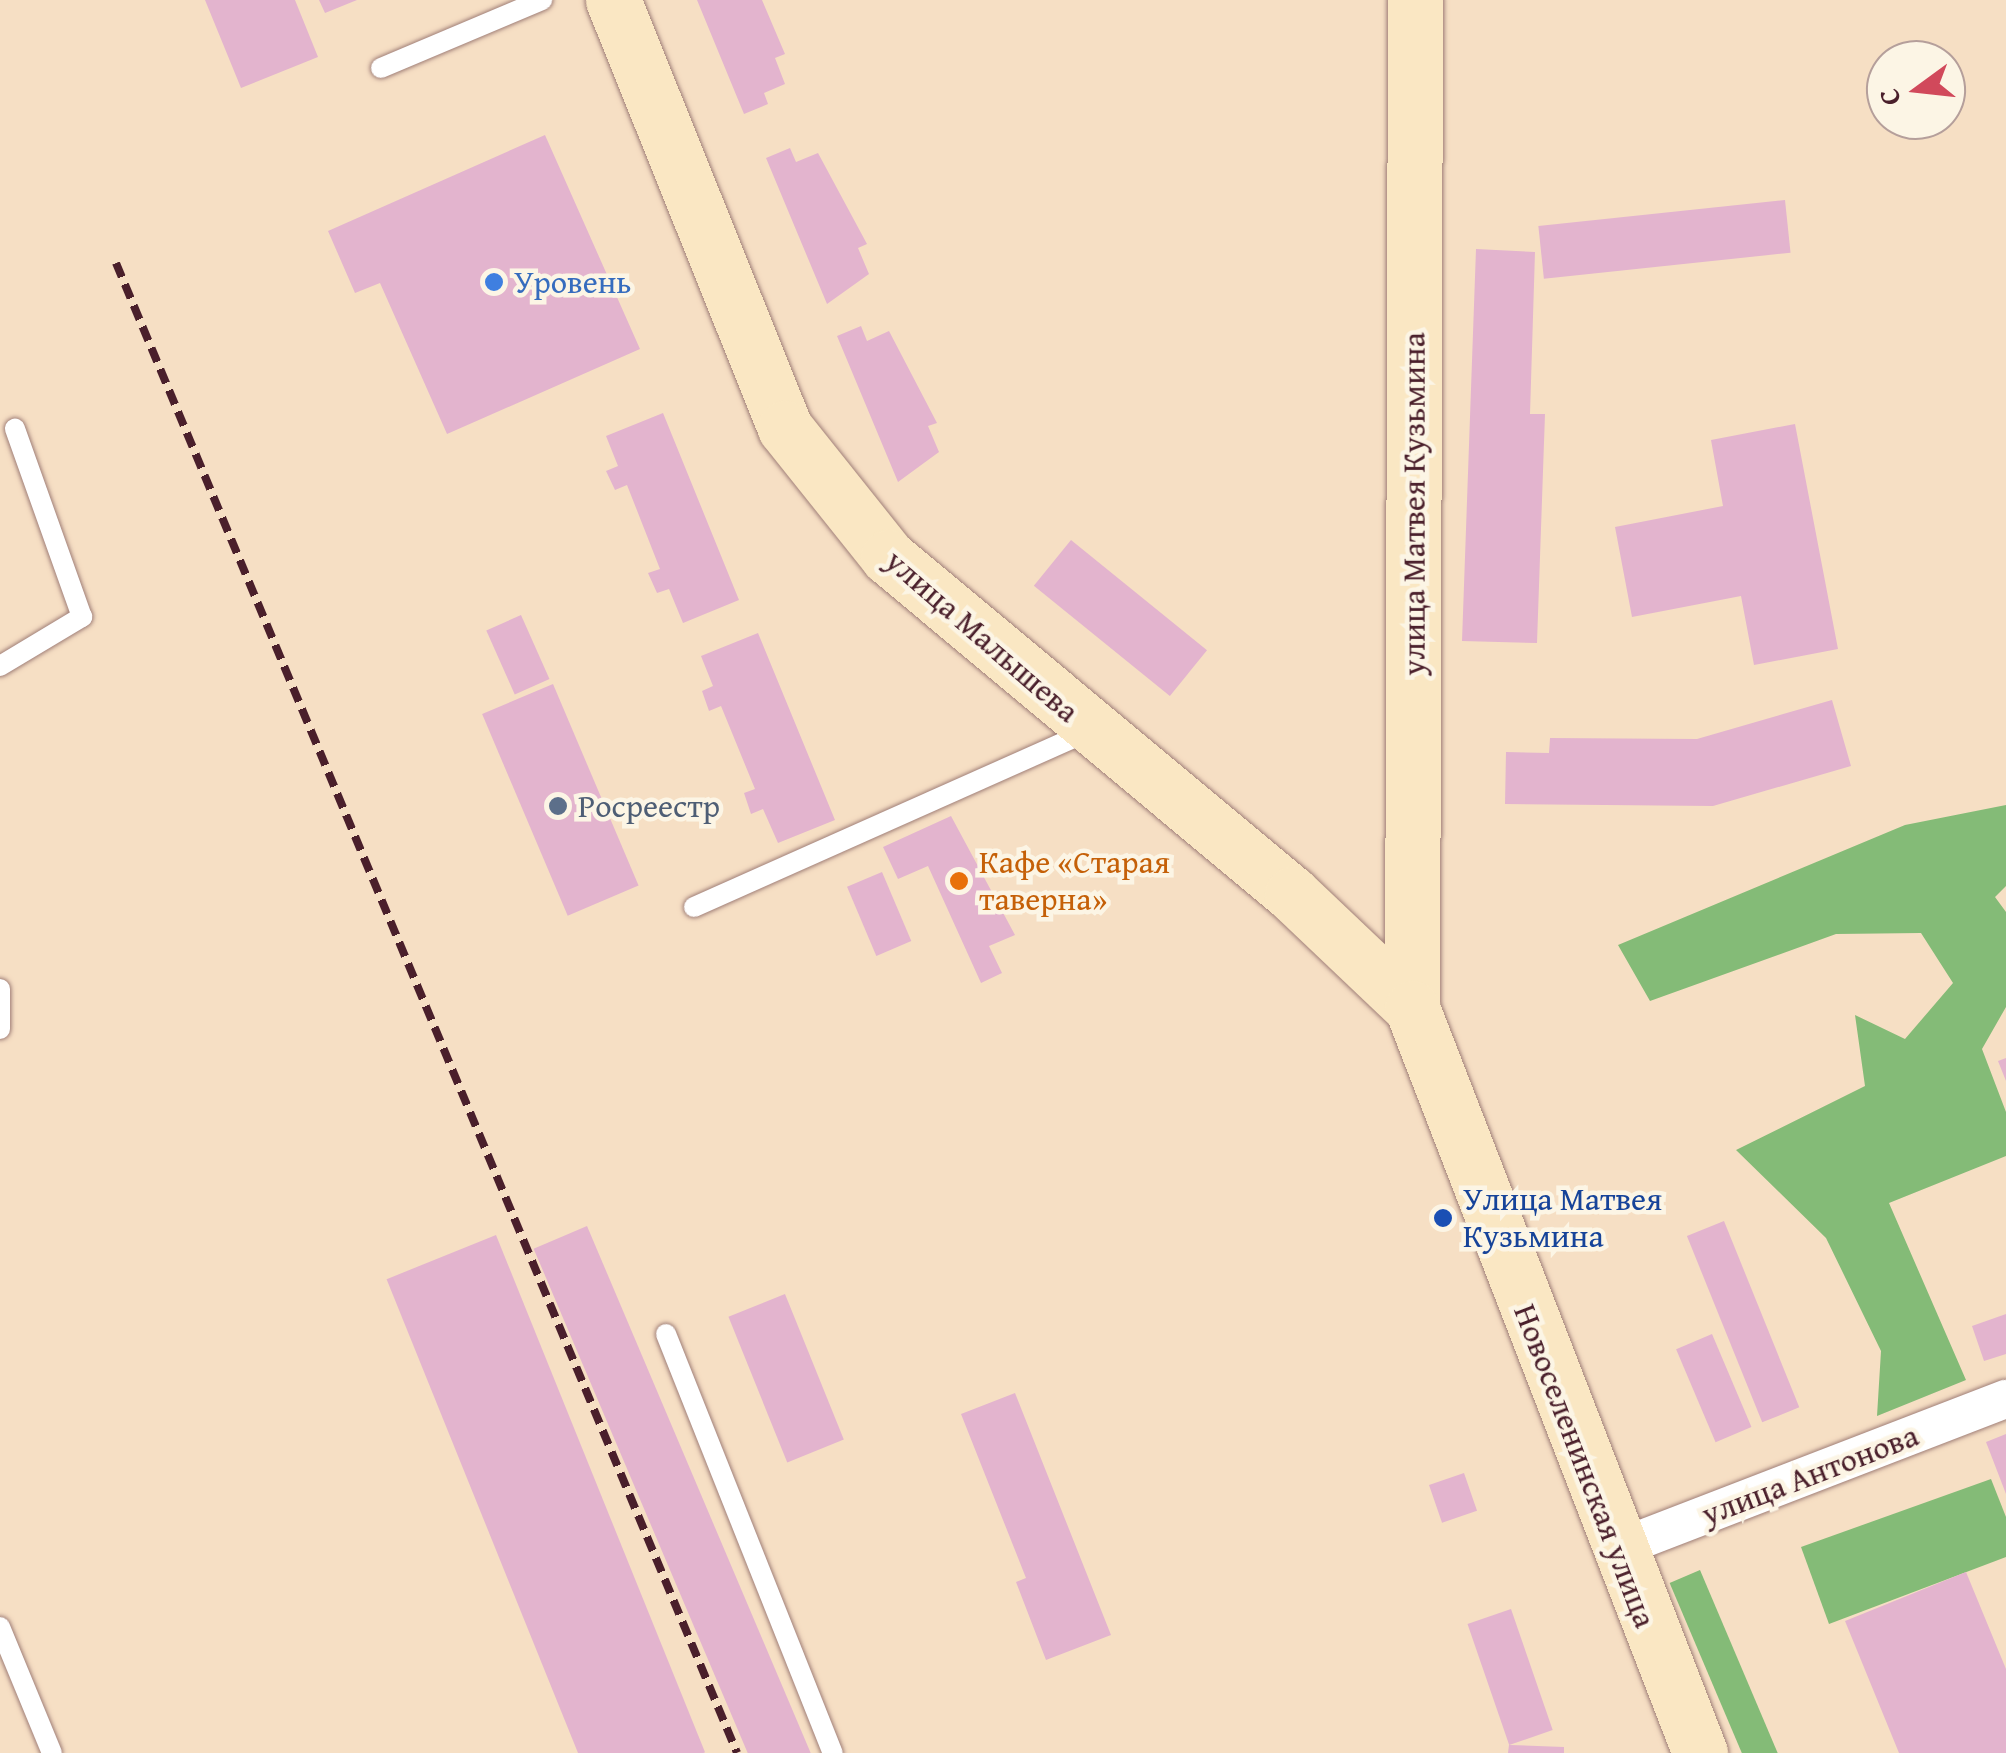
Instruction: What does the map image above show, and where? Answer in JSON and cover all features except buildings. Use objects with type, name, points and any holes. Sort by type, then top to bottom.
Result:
[{"type":"main road","name":"улица Малышева","points":[[613,0],[785,428],[888,557],[1091,731],[1292,894],[1412,1008]]},
{"type":"main road","name":"улица Матвея Кузьмина","points":[[1412,1008],[1416,0]]},
{"type":"main road","name":"Новоселенинская улица","points":[[1412,1008],[1614,1550],[1700,1753]]},
{"type":"street","name":"улица Антонова","points":[[1614,1550],[2006,1399]]},
{"type":"lane","points":[[381,68],[542,0]]},
{"type":"lane","points":[[0,666],[82,618],[16,429]]},
{"type":"lane","points":[[694,907],[1091,731]]},
{"type":"lane","points":[[0,988],[0,1029]]},
{"type":"lane","points":[[666,1334],[834,1753]]},
{"type":"lane","points":[[0,1627],[52,1753]]},
{"type":"green space","points":[[2006,805],[2006,886],[1995,897],[2006,912],[2006,1007],[1982,1049],[2006,1112],[2006,1156],[1889,1203],[1966,1380],[1877,1416],[1881,1351],[1826,1238],[1736,1150],[1865,1086],[1855,1015],[1905,1039],[1953,983],[1921,933],[1836,934],[1650,1001],[1618,945],[1905,825]]},
{"type":"green space","points":[[1991,1479],[2006,1517],[2006,1557],[1829,1624],[1801,1547]]},
{"type":"green space","points":[[1700,1570],[1778,1753],[1742,1753],[1670,1583]]},
{"type":"railway","points":[[116,263],[737,1753]]},
{"type":"place","name":"Уровень","points":[[494,282]]},
{"type":"place","name":"Росреестр","points":[[558,806]]},
{"type":"place","name":"Кафе «Старая таверна»","points":[[959,881]]},
{"type":"place","name":"Улица Матвея Кузьмина","points":[[1443,1218]]}]
